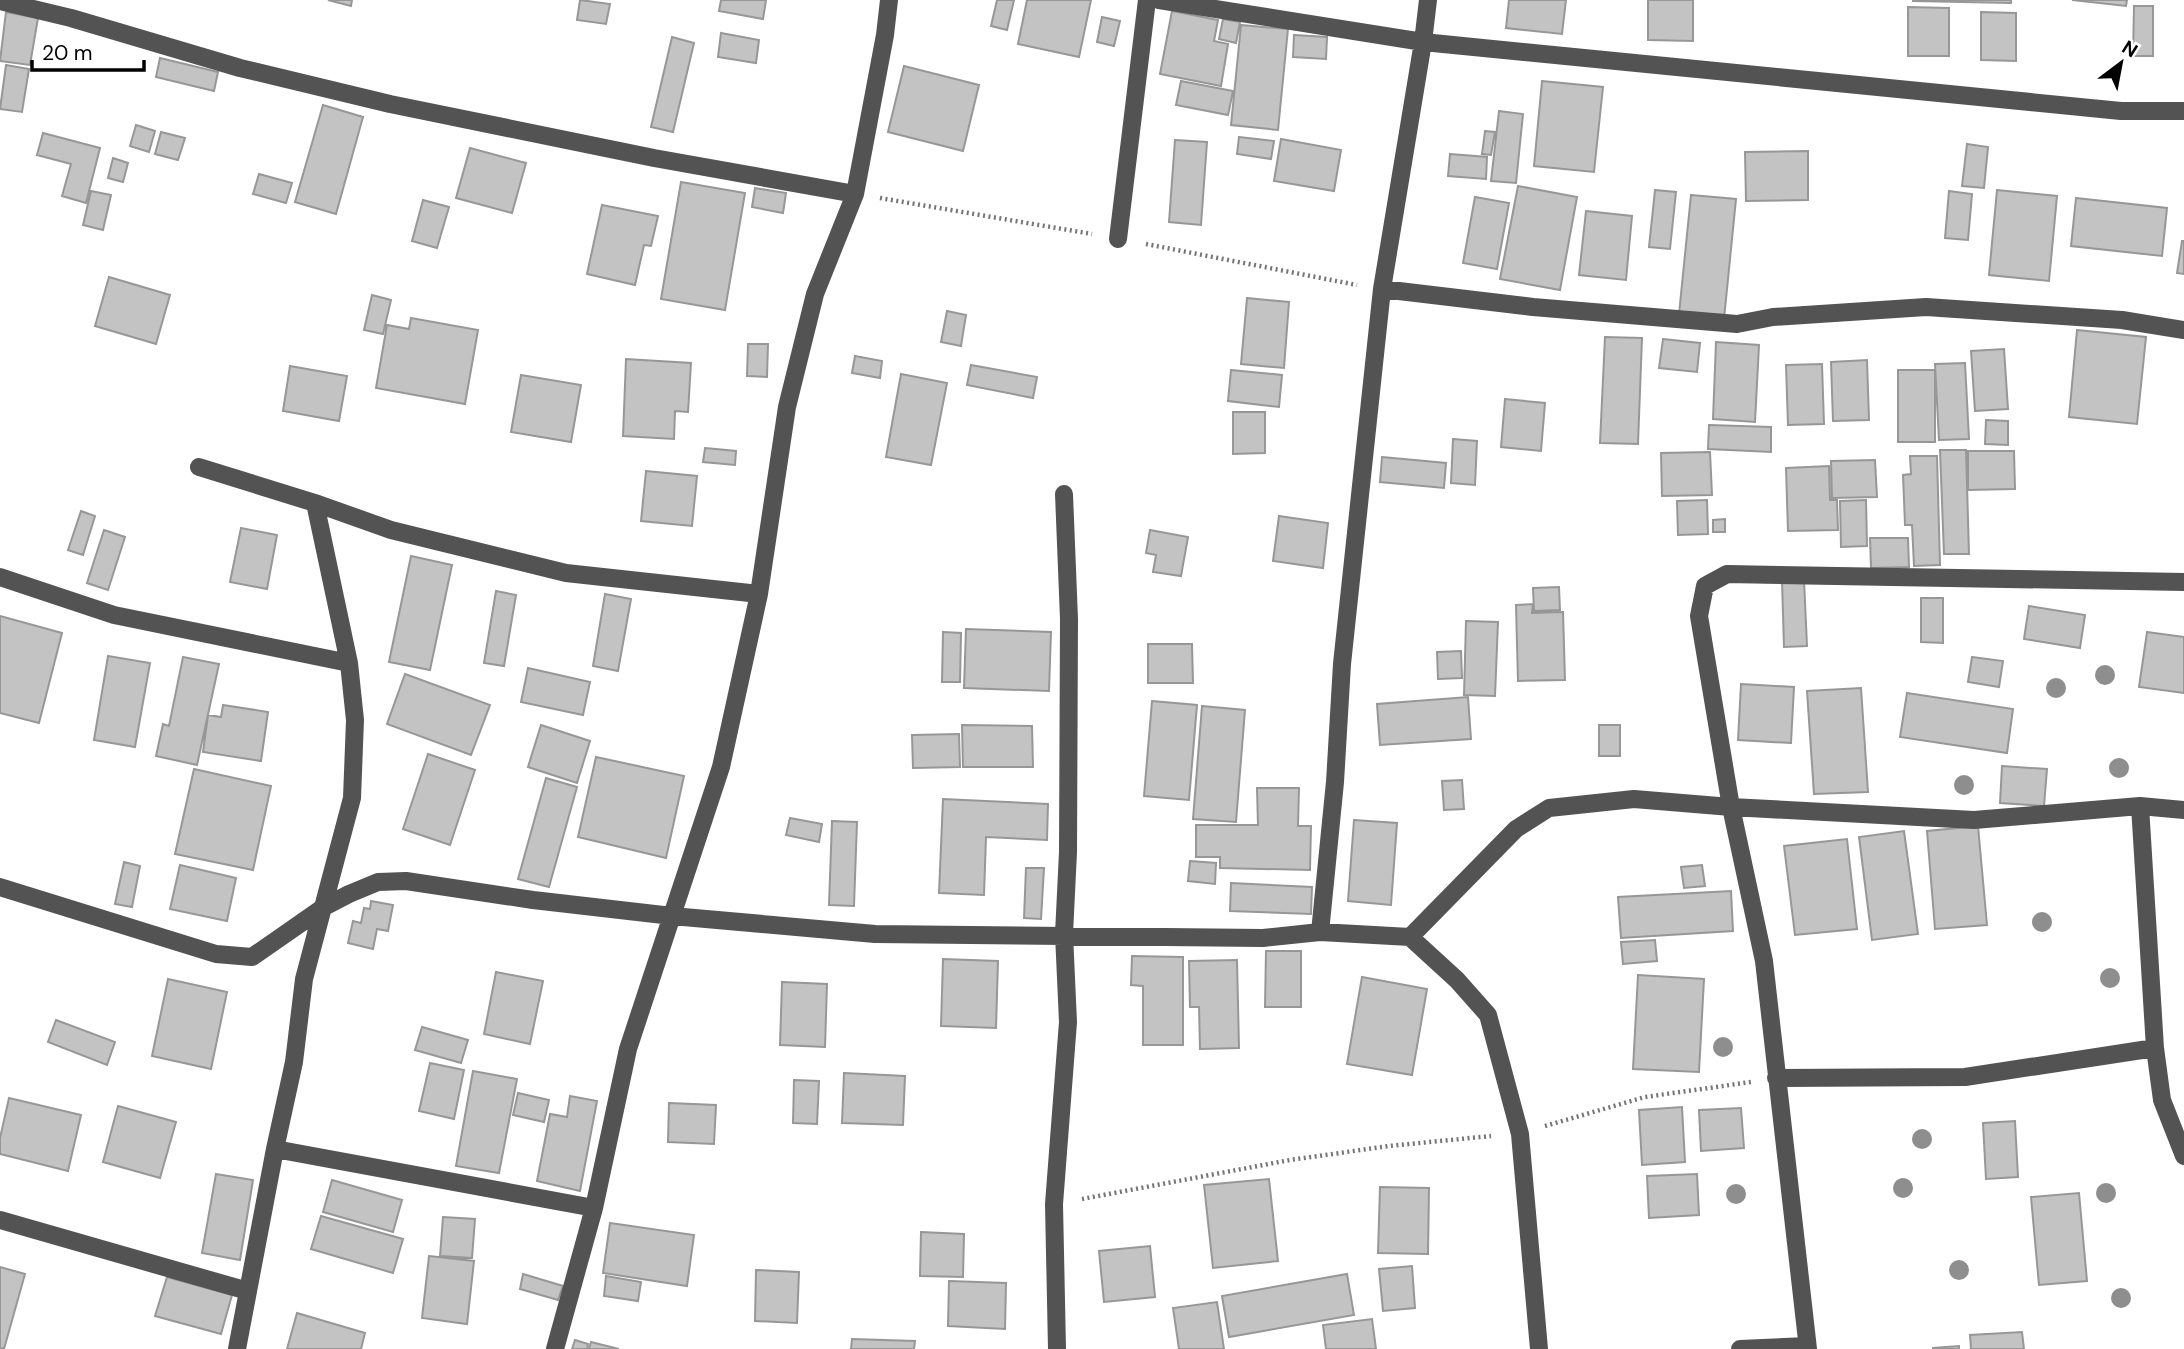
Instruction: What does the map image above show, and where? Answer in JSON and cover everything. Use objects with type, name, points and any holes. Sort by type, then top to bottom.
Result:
[{"type":"street","points":[[555,1349],[594,1208],[628,1049],[721,767],[759,594],[787,407],[815,294],[855,194],[885,35],[889,0]]},
{"type":"street","points":[[1118,239],[1147,0]]},
{"type":"street","points":[[1159,0],[1423,42],[2121,111],[2184,111]]},
{"type":"street","points":[[1320,932],[1335,782],[1342,664],[1382,289],[1428,0]]},
{"type":"street","points":[[0,1],[71,18],[240,68],[390,104],[654,158],[855,194]]},
{"type":"street","points":[[1382,289],[1533,307],[1737,324],[1773,317],[1926,307],[2122,320],[2184,330]]},
{"type":"street","points":[[199,467],[391,530],[566,573],[759,594]]},
{"type":"street","points":[[1058,1349],[1054,1204],[1068,1022],[1064,934],[1068,852],[1069,620],[1064,494]]},
{"type":"street","points":[[237,1349],[294,1062],[304,979],[352,798],[355,720],[349,663],[315,503]]},
{"type":"street","points":[[1740,1349],[1808,1348],[1764,961],[1731,807],[1699,616],[1705,586],[1727,574],[2184,582]]},
{"type":"street","points":[[0,577],[114,615],[349,663]]},
{"type":"street","points":[[1410,937],[1516,829],[1549,808],[1634,799],[1974,820],[2140,806],[2184,810]]},
{"type":"street","points":[[2140,806],[2155,1048],[2162,1100],[2184,1156]]},
{"type":"street","points":[[0,887],[216,954],[252,957],[324,907],[378,882],[407,881],[533,900],[672,916],[875,934],[1263,938],[1320,932],[1410,937],[1457,980],[1488,1014],[1520,1134],[1539,1349]]},
{"type":"street","points":[[1776,1078],[1965,1077],[2155,1048]]},
{"type":"street","points":[[275,1149],[594,1208]]},
{"type":"street","points":[[0,1220],[248,1291]]},
{"type":"path","points":[[1054,1204],[1290,1160],[1389,1146],[1520,1134],[1645,1097],[1776,1078]]},
{"type":"building","points":[[328,0],[352,0],[351,6]]},
{"type":"building","points":[[580,0],[610,4],[606,24],[577,20]]},
{"type":"building","points":[[721,0],[766,0],[763,19],[719,11]]},
{"type":"building","points":[[997,0],[1014,0],[1007,30],[991,26]]},
{"type":"building","points":[[1027,0],[1091,0],[1079,57],[1018,44]]},
{"type":"building","points":[[1509,0],[1566,0],[1562,34],[1506,28]]},
{"type":"building","points":[[1648,0],[1693,0],[1693,41],[1648,40]]},
{"type":"building","points":[[1913,0],[2011,0],[2011,3],[1913,1]]},
{"type":"building","points":[[2072,0],[2127,0],[2126,6]]},
{"type":"building","points":[[2134,6],[2153,6],[2153,56],[2133,56]]},
{"type":"building","points":[[1908,7],[1949,8],[1949,56],[1908,56]]},
{"type":"building","points":[[1172,11],[1218,20],[1214,41],[1228,44],[1221,86],[1160,74]]},
{"type":"building","points":[[6,12],[38,18],[30,65],[0,61]]},
{"type":"building","points":[[1981,12],[2016,13],[2016,61],[1981,60]]},
{"type":"building","points":[[1102,17],[1120,21],[1114,46],[1097,42]]},
{"type":"building","points":[[1223,19],[1240,22],[1236,43],[1219,39]]},
{"type":"building","points":[[1241,25],[1288,29],[1278,130],[1231,125]]},
{"type":"building","points":[[721,33],[759,40],[756,63],[718,57]]},
{"type":"building","points":[[1294,35],[1327,37],[1326,59],[1293,57]]},
{"type":"building","points":[[672,37],[694,43],[673,132],[651,127]]},
{"type":"building","points":[[160,58],[218,72],[214,91],[156,77]]},
{"type":"building","points":[[6,65],[29,69],[22,112],[0,109]]},
{"type":"building","points":[[904,66],[979,85],[963,151],[888,132]]},
{"type":"building","points":[[1181,81],[1233,91],[1228,115],[1176,105]]},
{"type":"building","points":[[1542,81],[1603,87],[1594,172],[1534,166]]},
{"type":"building","points":[[323,105],[363,117],[336,214],[295,202]]},
{"type":"building","points":[[1499,111],[1523,114],[1516,183],[1491,181]]},
{"type":"building","points":[[136,125],[155,131],[149,152],[130,146]]},
{"type":"building","points":[[1485,131],[1495,132],[1491,155],[1482,154]]},
{"type":"building","points":[[161,132],[185,138],[178,160],[155,154]]},
{"type":"building","points":[[43,133],[100,148],[86,203],[62,196],[71,164],[37,155]]},
{"type":"building","points":[[1239,137],[1274,141],[1271,159],[1237,154]]},
{"type":"building","points":[[1281,139],[1341,150],[1334,191],[1274,181]]},
{"type":"building","points":[[1175,140],[1207,142],[1201,225],[1169,222]]},
{"type":"building","points":[[1967,144],[1988,147],[1984,188],[1962,186]]},
{"type":"building","points":[[470,148],[526,163],[512,213],[456,198]]},
{"type":"building","points":[[1808,151],[1808,200],[1746,201],[1745,152]]},
{"type":"building","points":[[1450,154],[1487,157],[1486,179],[1448,176]]},
{"type":"building","points":[[113,158],[128,163],[123,182],[108,178]]},
{"type":"building","points":[[259,174],[292,183],[286,203],[253,194]]},
{"type":"building","points":[[681,182],[745,193],[725,310],[661,299]]},
{"type":"building","points":[[1518,186],[1577,197],[1560,290],[1500,279]]},
{"type":"building","points":[[755,188],[786,193],[783,213],[752,207]]},
{"type":"building","points":[[1655,190],[1676,192],[1670,249],[1649,247]]},
{"type":"building","points":[[1997,190],[2057,196],[2049,281],[1989,275]]},
{"type":"building","points":[[91,191],[111,195],[103,230],[83,225]]},
{"type":"building","points":[[1949,191],[1972,194],[1968,240],[1945,238]]},
{"type":"building","points":[[1691,195],[1736,199],[1724,319],[1679,314]]},
{"type":"building","points":[[1475,197],[1509,203],[1497,269],[1463,263]]},
{"type":"building","points":[[2076,198],[2167,208],[2162,256],[2071,246]]},
{"type":"building","points":[[423,200],[449,207],[437,248],[412,241]]},
{"type":"building","points":[[602,205],[658,216],[651,246],[644,245],[635,285],[587,274]]},
{"type":"building","points":[[1586,211],[1632,216],[1626,280],[1579,275]]},
{"type":"building","points":[[2184,241],[2184,274],[2177,273]]},
{"type":"building","points":[[109,277],[170,295],[156,344],[95,326]]},
{"type":"building","points":[[372,295],[391,300],[383,334],[364,330]]},
{"type":"building","points":[[1247,298],[1289,302],[1284,368],[1241,364]]},
{"type":"building","points":[[947,311],[966,315],[961,346],[941,342]]},
{"type":"building","points":[[411,318],[478,330],[465,404],[376,388],[387,325],[409,329]]},
{"type":"building","points":[[2077,330],[2146,337],[2137,424],[2069,417]]},
{"type":"building","points":[[1605,337],[1642,338],[1638,444],[1600,443]]},
{"type":"building","points":[[1663,339],[1700,343],[1697,372],[1659,368]]},
{"type":"building","points":[[1716,342],[1759,345],[1755,422],[1713,419]]},
{"type":"building","points":[[748,344],[768,344],[767,377],[747,376]]},
{"type":"building","points":[[2004,349],[2008,409],[1975,411],[1971,351]]},
{"type":"building","points":[[855,356],[882,361],[880,378],[852,373]]},
{"type":"building","points":[[626,359],[691,363],[688,412],[675,411],[674,439],[623,436]]},
{"type":"building","points":[[1867,360],[1869,420],[1833,421],[1831,362]]},
{"type":"building","points":[[1965,363],[1969,439],[1939,440],[1935,364]]},
{"type":"building","points":[[1822,364],[1824,424],[1788,425],[1786,365]]},
{"type":"building","points":[[971,365],[1037,377],[1033,398],[967,385]]},
{"type":"building","points":[[290,366],[347,376],[339,421],[283,411]]},
{"type":"building","points":[[1231,370],[1282,375],[1279,407],[1228,401]]},
{"type":"building","points":[[1898,370],[1935,370],[1935,442],[1898,442]]},
{"type":"building","points":[[901,374],[947,383],[931,465],[886,457]]},
{"type":"building","points":[[521,375],[581,385],[571,442],[511,432]]},
{"type":"building","points":[[1505,399],[1545,403],[1541,451],[1501,447]]},
{"type":"building","points":[[1233,412],[1265,412],[1265,453],[1233,454]]},
{"type":"building","points":[[1986,420],[2008,421],[2008,445],[1985,444]]},
{"type":"building","points":[[1709,425],[1771,427],[1771,452],[1708,449]]},
{"type":"building","points":[[1453,439],[1477,441],[1475,485],[1451,483]]},
{"type":"building","points":[[705,448],[736,451],[735,465],[703,462]]},
{"type":"building","points":[[1940,450],[1966,450],[1969,554],[1944,554]]},
{"type":"building","points":[[1968,451],[2014,451],[2015,489],[1968,490]]},
{"type":"building","points":[[1710,452],[1712,495],[1662,496],[1661,453]]},
{"type":"building","points":[[1910,456],[1937,456],[1940,565],[1914,566],[1912,525],[1905,525],[1903,475],[1911,474]]},
{"type":"building","points":[[1382,457],[1446,463],[1444,488],[1380,482]]},
{"type":"building","points":[[1875,460],[1877,497],[1832,498],[1831,461]]},
{"type":"building","points":[[1829,466],[1830,500],[1837,500],[1838,530],[1788,531],[1786,468]]},
{"type":"building","points":[[646,471],[697,476],[692,526],[641,521]]},
{"type":"building","points":[[1707,500],[1708,534],[1678,535],[1677,501]]},
{"type":"building","points":[[1866,500],[1867,546],[1841,547],[1840,501]]},
{"type":"building","points":[[81,511],[95,516],[83,555],[68,550]]},
{"type":"building","points":[[1279,516],[1328,523],[1323,568],[1273,561]]},
{"type":"building","points":[[1725,519],[1725,532],[1713,532],[1713,520]]},
{"type":"building","points":[[241,528],[277,535],[267,589],[230,582]]},
{"type":"building","points":[[104,530],[125,537],[108,590],[87,583]]},
{"type":"building","points":[[1150,530],[1188,537],[1181,576],[1153,572],[1156,555],[1146,553]]},
{"type":"building","points":[[1870,538],[1908,538],[1909,567],[1871,568]]},
{"type":"building","points":[[411,556],[452,565],[430,670],[389,662]]},
{"type":"building","points":[[1804,580],[1807,646],[1784,647],[1782,581]]},
{"type":"building","points":[[1559,587],[1560,610],[1534,611],[1533,588]]},
{"type":"building","points":[[496,591],[516,595],[504,666],[484,663]]},
{"type":"building","points":[[605,594],[631,599],[618,671],[593,666]]},
{"type":"building","points":[[1921,598],[1943,598],[1943,643],[1921,642]]},
{"type":"building","points":[[1533,604],[1532,613],[1563,612],[1565,680],[1518,681],[1516,605]]},
{"type":"building","points":[[2029,606],[2085,615],[2080,648],[2024,639]]},
{"type":"building","points":[[0,616],[62,633],[39,723],[0,713]]},
{"type":"building","points":[[1466,621],[1498,622],[1495,696],[1464,695]]},
{"type":"building","points":[[966,629],[1051,632],[1049,691],[964,688]]},
{"type":"building","points":[[943,632],[961,633],[960,682],[942,682]]},
{"type":"building","points":[[2147,632],[2184,637],[2184,693],[2139,687]]},
{"type":"building","points":[[1148,644],[1192,644],[1193,683],[1148,683]]},
{"type":"building","points":[[1461,651],[1462,678],[1438,679],[1437,652]]},
{"type":"building","points":[[108,656],[150,663],[135,747],[94,740]]},
{"type":"building","points":[[183,657],[219,664],[197,765],[156,756],[163,724],[169,726]]},
{"type":"building","points":[[1972,657],[2003,661],[1999,687],[1968,682]]},
{"type":"building","points":[[528,668],[590,682],[583,715],[521,702]]},
{"type":"building","points":[[405,674],[490,705],[471,755],[387,724]]},
{"type":"building","points":[[1741,684],[1794,687],[1791,743],[1738,740]]},
{"type":"building","points":[[1861,688],[1868,792],[1814,794],[1807,691]]},
{"type":"building","points":[[1907,693],[2013,709],[2007,753],[1900,737]]},
{"type":"building","points":[[1468,697],[1471,739],[1380,745],[1377,704]]},
{"type":"building","points":[[1152,701],[1197,705],[1189,800],[1144,796]]},
{"type":"building","points":[[223,705],[268,712],[261,761],[203,752],[208,715],[221,717]]},
{"type":"building","points":[[1202,706],[1245,710],[1236,822],[1193,819]]},
{"type":"building","points":[[541,725],[590,741],[577,783],[528,767]]},
{"type":"building","points":[[962,725],[1032,726],[1033,767],[963,767]]},
{"type":"building","points":[[1599,725],[1620,725],[1620,756],[1599,756]]},
{"type":"building","points":[[959,734],[960,767],[913,768],[912,735]]},
{"type":"building","points":[[428,754],[475,770],[450,845],[403,829]]},
{"type":"building","points":[[596,757],[684,776],[666,858],[578,837]]},
{"type":"building","points":[[2002,766],[2047,769],[2044,806],[2000,803]]},
{"type":"building","points":[[194,769],[271,786],[253,870],[175,854]]},
{"type":"building","points":[[546,778],[577,787],[549,887],[518,879]]},
{"type":"building","points":[[1462,780],[1464,809],[1444,810],[1442,781]]},
{"type":"building","points":[[1257,788],[1299,788],[1298,826],[1311,826],[1310,870],[1220,868],[1220,857],[1196,857],[1196,825],[1258,825]]},
{"type":"building","points":[[943,799],[1048,804],[1047,840],[986,837],[984,895],[939,893]]},
{"type":"building","points":[[790,818],[822,824],[819,842],[786,835]]},
{"type":"building","points":[[1354,820],[1397,823],[1391,905],[1348,901]]},
{"type":"building","points":[[832,821],[857,822],[854,906],[829,905]]},
{"type":"building","points":[[1978,826],[1987,925],[1935,929],[1927,831]]},
{"type":"building","points":[[1904,831],[1918,934],[1872,940],[1859,837]]},
{"type":"building","points":[[1847,839],[1857,929],[1795,935],[1784,846]]},
{"type":"building","points":[[1190,861],[1216,863],[1215,884],[1188,881]]},
{"type":"building","points":[[124,862],[140,866],[132,907],[115,904]]},
{"type":"building","points":[[180,865],[236,878],[227,921],[170,909]]},
{"type":"building","points":[[1702,865],[1705,886],[1684,888],[1681,867]]},
{"type":"building","points":[[1026,868],[1044,868],[1041,919],[1024,918]]},
{"type":"building","points":[[1231,883],[1312,887],[1311,914],[1230,911]]},
{"type":"building","points":[[1731,891],[1733,931],[1621,938],[1618,897]]},
{"type":"building","points":[[371,901],[393,905],[388,931],[377,929],[373,949],[348,943],[353,921],[361,923],[364,908],[370,909]]},
{"type":"building","points":[[1655,940],[1657,961],[1623,964],[1621,942]]},
{"type":"building","points":[[1266,951],[1301,951],[1301,1007],[1265,1007]]},
{"type":"building","points":[[1132,956],[1183,957],[1183,1045],[1143,1045],[1143,986],[1131,985]]},
{"type":"building","points":[[943,959],[998,961],[996,1028],[941,1026]]},
{"type":"building","points":[[1237,960],[1239,1048],[1200,1049],[1199,1007],[1190,1007],[1189,961]]},
{"type":"building","points":[[496,972],[543,981],[530,1044],[484,1034]]},
{"type":"building","points":[[1638,975],[1704,979],[1699,1072],[1633,1069]]},
{"type":"building","points":[[1362,977],[1427,989],[1412,1075],[1347,1064]]},
{"type":"building","points":[[168,979],[227,992],[211,1069],[152,1056]]},
{"type":"building","points":[[782,982],[827,984],[825,1047],[780,1045]]},
{"type":"building","points":[[56,1020],[115,1042],[107,1065],[48,1042]]},
{"type":"building","points":[[422,1027],[468,1040],[461,1063],[415,1050]]},
{"type":"building","points":[[430,1063],[464,1070],[454,1119],[419,1111]]},
{"type":"building","points":[[473,1071],[517,1079],[499,1173],[456,1166]]},
{"type":"building","points":[[844,1073],[905,1076],[903,1125],[842,1123]]},
{"type":"building","points":[[794,1080],[819,1081],[817,1124],[793,1123]]},
{"type":"building","points":[[518,1093],[549,1100],[544,1122],[513,1115]]},
{"type":"building","points":[[570,1096],[597,1101],[580,1191],[537,1181],[550,1114],[567,1117]]},
{"type":"building","points":[[9,1098],[81,1115],[68,1171],[0,1154],[0,1138]]},
{"type":"building","points":[[669,1103],[716,1105],[714,1144],[668,1142]]},
{"type":"building","points":[[118,1106],[176,1122],[160,1178],[103,1162]]},
{"type":"building","points":[[1682,1107],[1685,1162],[1642,1165],[1639,1110]]},
{"type":"building","points":[[1741,1108],[1744,1148],[1701,1151],[1699,1110]]},
{"type":"building","points":[[2015,1121],[2018,1177],[1986,1179],[1983,1123]]},
{"type":"building","points":[[216,1174],[253,1180],[240,1260],[202,1253]]},
{"type":"building","points":[[1697,1174],[1699,1215],[1649,1218],[1647,1176]]},
{"type":"building","points":[[1269,1179],[1278,1261],[1213,1268],[1204,1185]]},
{"type":"building","points":[[332,1180],[402,1200],[393,1232],[323,1212]]},
{"type":"building","points":[[1380,1187],[1429,1188],[1428,1254],[1378,1253]]},
{"type":"building","points":[[2079,1193],[2087,1281],[2039,1285],[2031,1197]]},
{"type":"building","points":[[321,1216],[403,1239],[393,1273],[311,1249]]},
{"type":"building","points":[[443,1217],[475,1219],[472,1258],[440,1256]]},
{"type":"building","points":[[610,1223],[694,1235],[687,1286],[603,1273]]},
{"type":"building","points":[[921,1232],[964,1234],[963,1277],[920,1276]]},
{"type":"building","points":[[1150,1246],[1155,1297],[1104,1302],[1099,1251]]},
{"type":"building","points":[[429,1256],[474,1261],[467,1324],[422,1318]]},
{"type":"building","points":[[1412,1266],[1415,1308],[1383,1311],[1379,1269]]},
{"type":"building","points":[[0,1267],[25,1274],[4,1349],[0,1348]]},
{"type":"building","points":[[756,1270],[799,1272],[797,1323],[755,1321]]},
{"type":"building","points":[[523,1274],[563,1286],[558,1300],[520,1289]]},
{"type":"building","points":[[1347,1274],[1354,1315],[1229,1337],[1222,1296]]},
{"type":"building","points":[[606,1276],[641,1282],[638,1301],[604,1296]]},
{"type":"building","points":[[167,1277],[232,1295],[221,1334],[155,1316]]},
{"type":"building","points":[[949,1281],[1006,1283],[1005,1329],[948,1326]]},
{"type":"building","points":[[1217,1302],[1224,1349],[1179,1349],[1173,1308]]},
{"type":"building","points":[[297,1313],[365,1333],[361,1349],[287,1349]]},
{"type":"building","points":[[1372,1319],[1376,1349],[1326,1349],[1323,1325]]},
{"type":"building","points":[[2022,1332],[2024,1349],[1971,1349],[1970,1335]]},
{"type":"building","points":[[852,1339],[915,1341],[914,1349],[851,1349]]},
{"type":"building","points":[[575,1340],[588,1344],[587,1349],[572,1349]]},
{"type":"building","points":[[591,1342],[619,1349],[589,1349]]},
{"type":"building","points":[[1959,1346],[1959,1349],[1933,1349],[1933,1348]]}]
